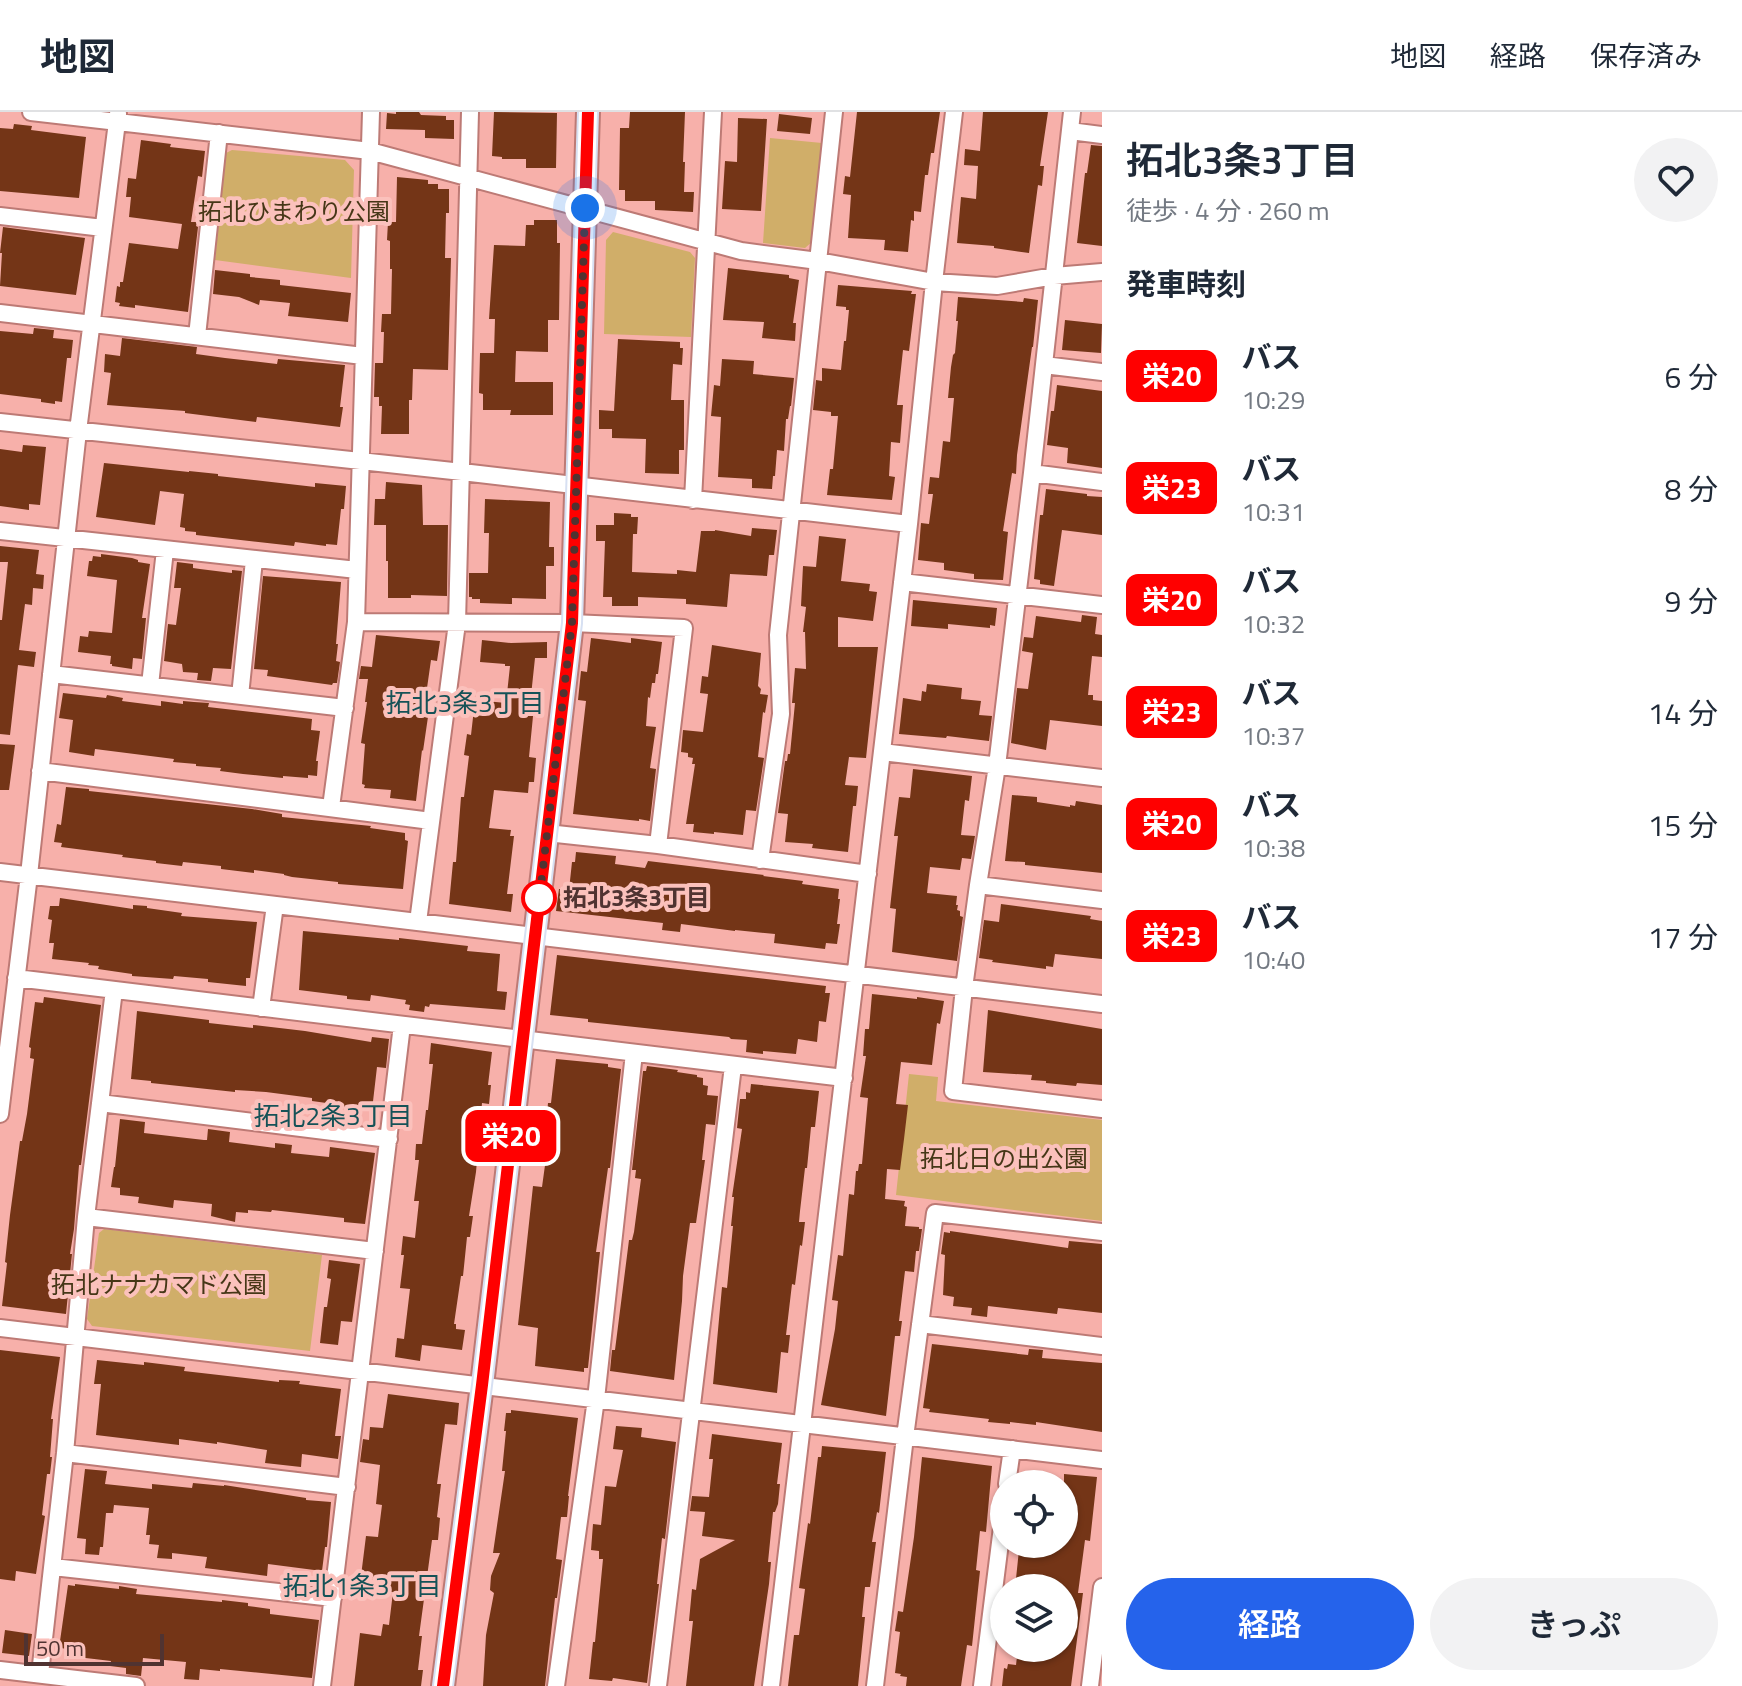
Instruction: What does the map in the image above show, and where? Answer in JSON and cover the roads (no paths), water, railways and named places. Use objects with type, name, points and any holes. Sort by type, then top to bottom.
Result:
[{"type":"street","points":[[31,112],[117,117],[370,151],[741,251],[934,282],[997,286],[1102,272]]},
{"type":"street","points":[[331,807],[356,622],[371,112]]},
{"type":"street","points":[[418,922],[457,623],[470,112]]},
{"type":"street","points":[[443,1686],[482,1385],[572,623],[588,112]]},
{"type":"street","points":[[693,500],[713,112]]},
{"type":"street","points":[[760,860],[781,714],[778,635],[834,112]]},
{"type":"street","points":[[771,1686],[857,974],[954,112]]},
{"type":"street","points":[[1072,112],[997,766],[964,988],[953,1091],[1102,1109]]},
{"type":"street","points":[[0,1114],[117,117]]},
{"type":"street","points":[[1070,131],[1102,135]]},
{"type":"street","points":[[197,336],[219,133]]},
{"type":"street","points":[[0,216],[103,228]]},
{"type":"street","points":[[0,313],[363,356]]},
{"type":"street","points":[[1044,365],[1102,372]]},
{"type":"street","points":[[0,422],[909,524]]},
{"type":"street","points":[[1032,473],[1102,482]]},
{"type":"street","points":[[0,531],[357,570]]},
{"type":"street","points":[[150,685],[165,550]]},
{"type":"street","points":[[240,696],[254,560]]},
{"type":"street","points":[[902,582],[1102,605]]},
{"type":"street","points":[[356,622],[572,623],[684,628],[658,845]]},
{"type":"street","points":[[51,674],[345,708]]},
{"type":"street","points":[[882,752],[1102,778]]},
{"type":"street","points":[[40,771],[431,821]]},
{"type":"street","points":[[547,833],[868,874]]},
{"type":"street","points":[[0,872],[1102,1004]]},
{"type":"street","points":[[978,885],[1102,900]]},
{"type":"street","points":[[261,1008],[275,905]]},
{"type":"street","points":[[16,978],[844,1078]]},
{"type":"street","points":[[40,1674],[65,1453],[86,1217],[114,990]]},
{"type":"street","points":[[322,1686],[402,1025]]},
{"type":"street","points":[[556,1686],[596,1399],[634,1053]]},
{"type":"street","points":[[658,1686],[733,1066]]},
{"type":"street","points":[[100,1103],[389,1139]]},
{"type":"street","points":[[875,1686],[935,1213],[1102,1232]]},
{"type":"street","points":[[86,1217],[375,1251]]},
{"type":"street","points":[[920,1324],[1102,1346]]},
{"type":"street","points":[[0,1328],[1102,1460]]},
{"type":"street","points":[[1009,1470],[1012,1449]]},
{"type":"street","points":[[65,1453],[347,1487]]},
{"type":"street","points":[[982,1686],[998,1558]]},
{"type":"street","points":[[53,1567],[333,1598]]},
{"type":"street","points":[[1090,1686],[1098,1645],[1102,1587]]},
{"type":"street","points":[[0,1670],[136,1686]]},
{"type":"place","name":"拓北3条3丁目","points":[[539,898]]},
{"type":"district","name":"拓北3条3丁目","points":[[465,703]]},
{"type":"district","name":"拓北2条3丁目","points":[[333,1116]]},
{"type":"district","name":"拓北1条3丁目","points":[[362,1586]]},
{"type":"park label","name":"拓北ひまわり公園","points":[[294,212]]},
{"type":"park label","name":"拓北日の出公園","points":[[1004,1159]]},
{"type":"park label","name":"拓北ナナカマド公園","points":[[159,1285]]}]
